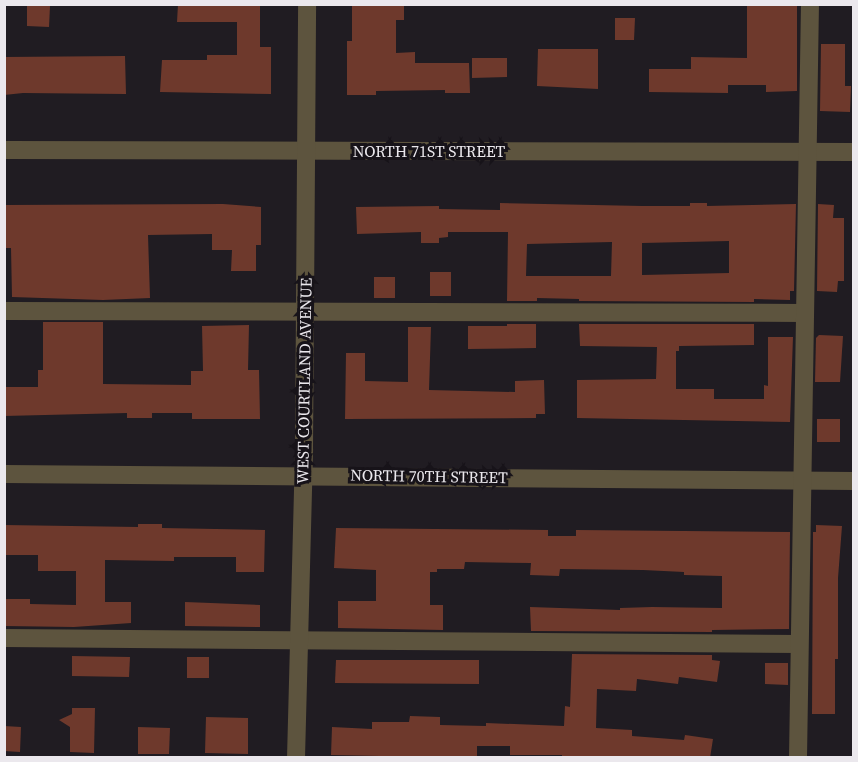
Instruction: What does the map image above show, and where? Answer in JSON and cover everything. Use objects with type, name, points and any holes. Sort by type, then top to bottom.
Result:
[{"type":"street","name":"WEST COURTLAND AVENUE","points":[[296,758],[308,150],[307,4]]},
{"type":"street","points":[[798,758],[810,4]]},
{"type":"street","name":"NORTH 71ST STREET","points":[[4,150],[854,152]]},
{"type":"street","points":[[4,311],[804,313]]},
{"type":"street","name":"NORTH 70TH STREET","points":[[4,474],[854,481]]},
{"type":"street","points":[[4,638],[799,644]]},
{"type":"building","points":[[178,4],[260,4],[260,47],[271,47],[271,94],[160,92],[162,60],[207,60],[207,55],[237,55],[237,22],[177,22]]},
{"type":"building","points":[[352,4],[404,4],[404,20],[396,20],[396,53],[415,52],[415,63],[469,63],[470,93],[445,93],[445,90],[376,91],[376,95],[347,95],[347,41],[352,41]]},
{"type":"building","points":[[747,4],[797,4],[797,91],[766,92],[766,85],[728,85],[728,93],[649,92],[649,69],[691,69],[691,57],[747,58]]},
{"type":"building","points":[[27,5],[50,6],[49,27],[27,26]]},
{"type":"building","points":[[615,18],[635,18],[634,40],[615,40]]},
{"type":"building","points":[[821,44],[845,44],[845,86],[851,86],[850,112],[820,111]]},
{"type":"building","points":[[538,49],[598,49],[598,89],[537,86]]},
{"type":"building","points":[[125,56],[126,94],[23,93],[4,95],[4,57]]},
{"type":"building","points":[[472,58],[507,58],[507,77],[472,78]]},
{"type":"building","points":[[500,203],[642,206],[690,206],[690,203],[707,203],[707,206],[796,204],[794,291],[790,291],[790,300],[754,299],[754,302],[579,301],[579,299],[537,298],[537,301],[507,301],[508,232],[448,232],[448,237],[439,238],[439,243],[421,243],[421,232],[357,234],[356,207],[439,206],[439,209],[500,210]],"holes":[[[729,241],[729,273],[642,275],[642,243]],[[612,242],[611,276],[526,276],[527,244]]]},
{"type":"building","points":[[223,204],[261,207],[261,245],[256,245],[256,271],[231,271],[232,250],[212,250],[212,234],[148,235],[150,298],[103,300],[12,297],[11,248],[4,248],[4,205]]},
{"type":"building","points":[[818,204],[834,205],[833,218],[844,218],[844,281],[838,281],[837,292],[817,291]]},
{"type":"building","points":[[430,272],[451,272],[451,296],[430,296]]},
{"type":"building","points":[[374,277],[395,277],[395,298],[374,298]]},
{"type":"building","points":[[43,322],[103,322],[103,384],[191,385],[191,371],[203,371],[202,326],[249,325],[248,370],[259,370],[260,419],[192,419],[192,413],[152,413],[152,418],[127,418],[127,413],[4,416],[4,387],[38,387],[38,370],[43,370]]},
{"type":"building","points":[[507,324],[536,324],[536,348],[468,349],[468,326],[507,326]]},
{"type":"building","points":[[579,324],[754,324],[754,345],[679,346],[679,351],[676,351],[676,389],[714,389],[714,399],[764,399],[764,385],[768,386],[768,337],[793,337],[790,422],[577,418],[577,380],[656,379],[657,347],[580,346]]},
{"type":"building","points":[[408,327],[431,327],[429,390],[515,392],[515,381],[544,380],[545,414],[536,414],[536,418],[345,419],[346,353],[365,353],[365,381],[408,382]]},
{"type":"building","points":[[819,335],[843,336],[840,382],[815,382],[816,338]]},
{"type":"building","points":[[817,419],[840,419],[840,442],[817,442]]},
{"type":"building","points":[[138,524],[162,524],[162,528],[265,530],[264,572],[236,572],[236,557],[174,557],[174,561],[105,560],[105,602],[131,602],[131,623],[74,627],[4,626],[4,599],[30,599],[30,604],[76,605],[76,571],[38,571],[38,555],[4,555],[4,525],[138,527]]},
{"type":"building","points":[[816,525],[842,526],[838,578],[835,714],[812,714],[813,532],[816,532]]},
{"type":"building","points":[[336,528],[548,530],[548,536],[576,536],[576,530],[790,532],[789,629],[712,630],[712,632],[531,631],[530,607],[620,610],[620,608],[652,607],[722,608],[722,576],[684,575],[684,572],[643,570],[560,569],[559,576],[530,575],[531,563],[465,562],[464,569],[437,569],[437,572],[430,572],[430,605],[443,605],[443,630],[338,628],[338,601],[376,601],[376,570],[334,568]]},
{"type":"building","points":[[185,602],[260,605],[260,627],[185,626]]},
{"type":"building","points":[[572,654],[712,655],[712,660],[720,661],[717,682],[679,677],[678,684],[637,679],[636,691],[597,689],[596,728],[632,730],[632,736],[684,740],[685,735],[713,739],[710,758],[562,758],[562,755],[510,755],[510,746],[477,746],[477,758],[331,755],[332,727],[372,729],[372,722],[409,722],[410,716],[440,717],[440,725],[486,726],[486,723],[564,726],[565,706],[570,707]]},
{"type":"building","points":[[72,656],[130,657],[129,677],[72,676]]},
{"type":"building","points":[[187,657],[209,657],[209,678],[187,678]]},
{"type":"building","points":[[336,660],[479,660],[479,684],[335,683]]},
{"type":"building","points":[[765,663],[788,663],[788,685],[765,684]]},
{"type":"building","points":[[72,708],[95,708],[94,753],[70,752],[70,727],[59,720],[72,714]]},
{"type":"building","points":[[206,717],[248,718],[248,754],[205,753]]},
{"type":"building","points":[[4,726],[21,727],[20,752],[4,751]]},
{"type":"building","points":[[138,727],[170,728],[169,754],[138,754]]}]
